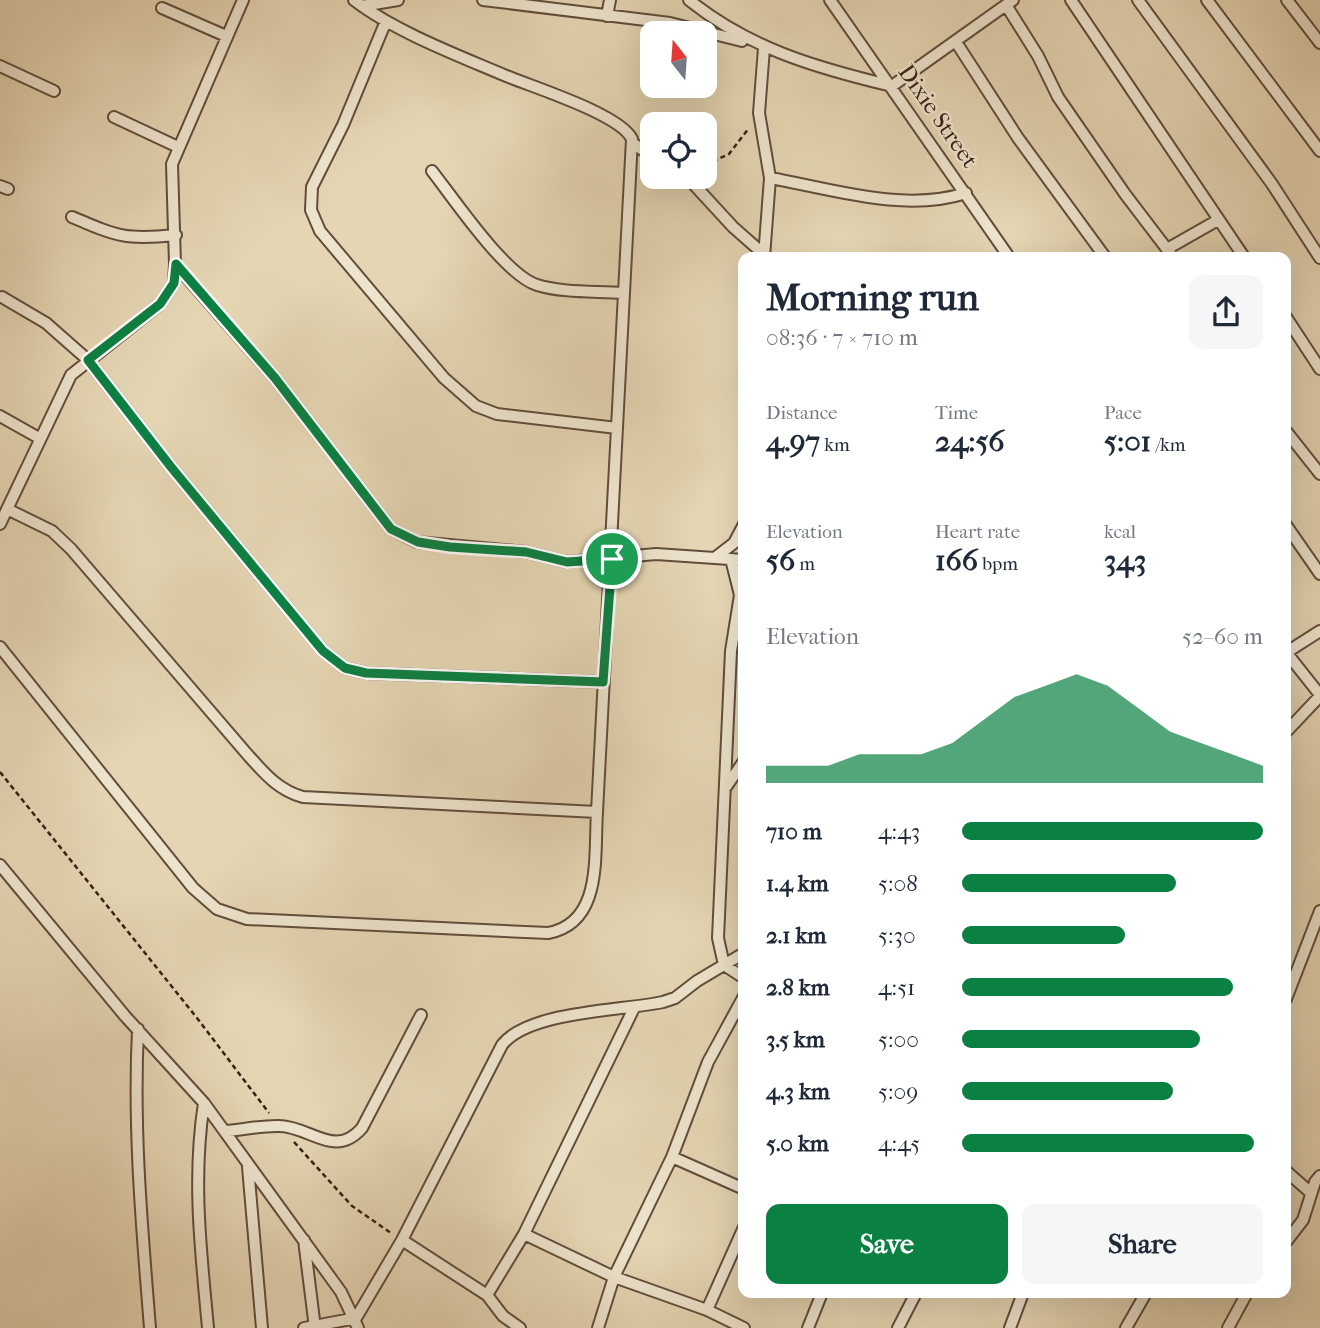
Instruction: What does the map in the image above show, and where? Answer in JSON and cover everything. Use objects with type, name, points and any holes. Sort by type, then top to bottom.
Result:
[{"type":"street","points":[[0,524],[71,375],[160,304],[174,283],[176,235],[170,179],[178,147],[243,0]]},
{"type":"street","points":[[358,3],[398,0]]},
{"type":"street","points":[[483,0],[670,23],[752,41]]},
{"type":"street","points":[[607,16],[610,0]]},
{"type":"street","points":[[690,0],[719,24],[764,48],[850,76],[892,86],[1009,3],[1058,97],[1125,194],[1169,252]]},
{"type":"street","name":"Dixie Street","points":[[830,0],[1006,252]]},
{"type":"street","points":[[1071,0],[1240,252]]},
{"type":"street","points":[[1138,0],[1272,184],[1320,258]]},
{"type":"street","points":[[1207,0],[1320,151]]},
{"type":"street","points":[[1287,0],[1320,43]]},
{"type":"street","points":[[0,647],[193,888],[210,904],[232,915],[247,919],[548,933],[559,931],[578,920],[589,902],[597,812],[612,559],[623,293],[634,144],[630,133],[597,112],[500,73],[386,21],[358,3]]},
{"type":"street","points":[[163,8],[226,36]]},
{"type":"street","points":[[386,21],[343,125],[312,187],[311,210],[320,231],[444,378],[475,406],[497,414],[617,428]]},
{"type":"street","points":[[956,42],[1005,119],[1101,252]]},
{"type":"street","points":[[764,48],[759,113],[770,178],[765,252]]},
{"type":"street","points":[[0,66],[54,91]]},
{"type":"street","points":[[114,117],[178,147]]},
{"type":"street","points":[[634,144],[640,148]]},
{"type":"street","points":[[432,171],[505,261],[523,279],[548,287],[623,293]]},
{"type":"street","points":[[770,178],[914,201],[947,199],[966,193]]},
{"type":"street","points":[[698,189],[760,252]]},
{"type":"street","points":[[72,217],[118,237],[139,239],[176,235]]},
{"type":"street","points":[[1171,252],[1181,238],[1218,220]]},
{"type":"street","points":[[176,264],[275,378],[391,529],[418,542],[526,552],[567,562],[656,554],[738,560]]},
{"type":"street","points":[[2,297],[46,323],[88,360],[171,467],[323,651],[345,668],[366,673],[603,682]]},
{"type":"street","points":[[1291,325],[1320,369]]},
{"type":"street","points":[[0,416],[39,438]]},
{"type":"street","points":[[1291,436],[1320,474]]},
{"type":"street","points":[[7,509],[52,531],[71,549],[255,762],[279,787],[290,794],[303,797],[597,812]]},
{"type":"street","points":[[1291,532],[1320,574]]},
{"type":"street","points":[[716,557],[734,543],[738,535]]},
{"type":"street","points":[[731,559],[738,576]]},
{"type":"street","points":[[738,612],[730,664],[718,928],[719,953],[723,965],[738,974]]},
{"type":"street","points":[[1291,649],[1320,631]]},
{"type":"street","points":[[1291,658],[1320,695],[1291,727]]},
{"type":"street","points":[[726,787],[738,770]]},
{"type":"street","points":[[0,865],[204,1103],[248,1166],[304,1237],[357,1323]]},
{"type":"street","points":[[1291,986],[1320,911]]},
{"type":"street","points":[[357,1323],[509,1035],[549,1019],[634,1008],[675,998],[738,956]]},
{"type":"street","points":[[598,1328],[614,1277],[672,1157],[708,1062],[738,1007]]},
{"type":"street","points":[[487,1295],[524,1234],[634,1008]]},
{"type":"street","points":[[225,1131],[280,1125],[335,1142],[355,1137],[421,1015]]},
{"type":"street","points":[[138,1029],[135,1098],[138,1177],[150,1328]]},
{"type":"street","points":[[204,1103],[197,1144],[196,1195],[208,1328]]},
{"type":"street","points":[[672,1157],[738,1186]]},
{"type":"street","points":[[248,1166],[262,1328]]},
{"type":"street","points":[[1291,1175],[1311,1193]]},
{"type":"street","points":[[1291,1234],[1303,1220],[1311,1193],[1320,1176]]},
{"type":"street","points":[[524,1234],[614,1277],[707,1310],[744,1328]]},
{"type":"street","points":[[304,1237],[311,1327],[357,1323]]},
{"type":"street","points":[[402,1240],[487,1295],[503,1316],[520,1328]]},
{"type":"street","points":[[707,1310],[738,1240]]},
{"type":"street","points":[[807,1328],[820,1298]]},
{"type":"street","points":[[898,1328],[913,1298]]},
{"type":"street","points":[[1010,1328],[1021,1298]]},
{"type":"street","points":[[1126,1328],[1143,1298]]},
{"type":"street","points":[[1228,1328],[1244,1298]]},
{"type":"path","points":[[717,160],[729,154],[759,113]]},
{"type":"path","points":[[0,772],[280,1125],[340,1195],[402,1240]]},
{"type":"route","points":[[176,264],[275,378],[391,529],[418,542],[450,547],[526,552],[567,562],[612,559],[603,682],[366,673],[345,668],[323,651],[171,467],[88,360],[160,304],[170,293],[174,283],[176,264]]}]
